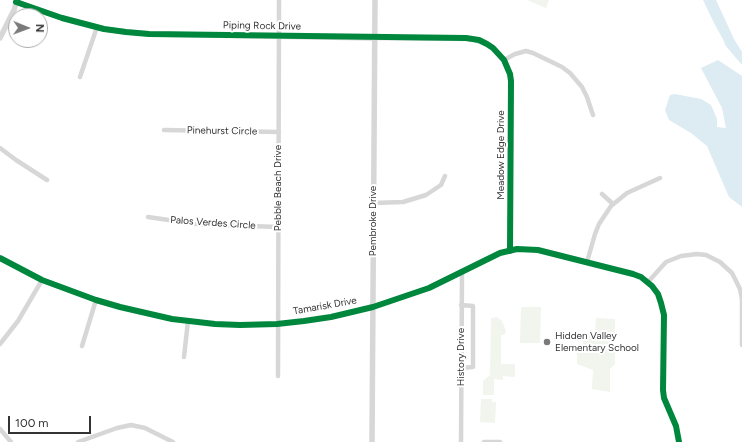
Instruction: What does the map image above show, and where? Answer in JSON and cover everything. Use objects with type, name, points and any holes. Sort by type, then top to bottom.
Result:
[{"type":"street","name":"Pebble Beach Drive","points":[[278,376],[279,0]]},
{"type":"street","name":"Pembroke Drive","points":[[372,442],[375,0]]},
{"type":"street","name":"Piping Rock Drive","points":[[16,1],[62,18],[97,27],[126,32],[149,34],[471,39],[493,48],[504,60]]},
{"type":"street","points":[[0,38],[14,10],[16,1]]},
{"type":"street","points":[[80,78],[97,27]]},
{"type":"street","points":[[504,60],[515,54],[526,51],[562,67],[570,73],[582,87],[589,101],[593,115]]},
{"type":"street","name":"Meadow Edge Drive","points":[[504,60],[510,74],[511,81],[510,250]]},
{"type":"street","name":"Pinehurst Circle","points":[[164,130],[279,132]]},
{"type":"street","points":[[0,148],[47,180]]},
{"type":"street","points":[[373,203],[403,202],[421,197],[438,188],[445,176]]},
{"type":"street","points":[[587,262],[599,224],[614,204],[632,190],[660,178]]},
{"type":"street","points":[[602,194],[614,204]]},
{"type":"street","name":"Palos Verdes Circle","points":[[148,217],[196,224],[278,227]]},
{"type":"street","name":"Tamarisk Drive","points":[[0,258],[42,280],[96,300],[146,314],[188,321],[234,324],[278,324],[331,317],[373,307],[430,288],[494,256],[510,250],[538,250],[633,274],[648,282]]},
{"type":"street","points":[[679,442],[676,426],[664,398],[663,390],[663,310],[658,294],[648,282],[666,262],[680,256],[697,254],[706,255],[720,262],[732,273],[740,289],[742,299],[742,345]]},
{"type":"street","name":"History Drive","points":[[461,442],[462,273]]},
{"type":"street","points":[[0,344],[18,321],[42,280]]},
{"type":"street","points":[[82,346],[96,300]]},
{"type":"street","points":[[461,305],[473,306],[473,367],[461,368]]},
{"type":"street","points":[[184,357],[188,321]]},
{"type":"street","points":[[78,442],[117,428],[131,425],[145,428],[173,442]]},
{"type":"street","points":[[0,428],[11,442]]},
{"type":"street","points":[[484,442],[500,442]]},
{"type":"shaded area","points":[[527,0],[549,0],[546,8]]},
{"type":"shaded area","points":[[703,0],[716,0],[734,39],[742,52],[742,65],[725,45]]},
{"type":"shaded area","points":[[718,60],[742,76],[742,207],[729,197],[707,146],[691,133],[669,120],[665,110],[670,95],[675,94],[701,99],[711,105],[717,119],[717,127],[726,128],[722,108],[701,68]]},
{"type":"shaded area","points":[[521,307],[541,307],[540,343],[520,343]]},
{"type":"shaded area","points":[[497,317],[502,321],[506,331],[504,335],[501,335],[501,364],[515,364],[515,377],[503,376],[503,380],[494,379],[494,395],[483,395],[483,381],[490,375],[491,318]]},
{"type":"shaded area","points":[[596,318],[615,319],[615,364],[610,369],[610,392],[592,389],[593,370],[577,364],[577,347],[583,347],[584,333],[595,333]]},
{"type":"shaded area","points":[[481,399],[492,399],[492,402],[496,402],[495,423],[480,422]]},
{"type":"cycle path","points":[[17,0],[16,2],[62,18],[104,29],[126,32],[149,34],[466,38],[479,40],[487,44],[504,60],[510,74],[511,81],[510,251]]},
{"type":"cycle path","points":[[0,258],[42,280],[96,300],[120,307],[172,319],[215,324],[240,325],[277,324],[304,321],[331,317],[373,307],[429,288],[500,253],[517,249],[538,250],[633,274],[641,277],[652,286],[658,294],[661,303],[664,315],[664,398],[676,426],[679,442]]},
{"type":"place","name":"Hidden Valley Elementary School","points":[[547,342]]}]
